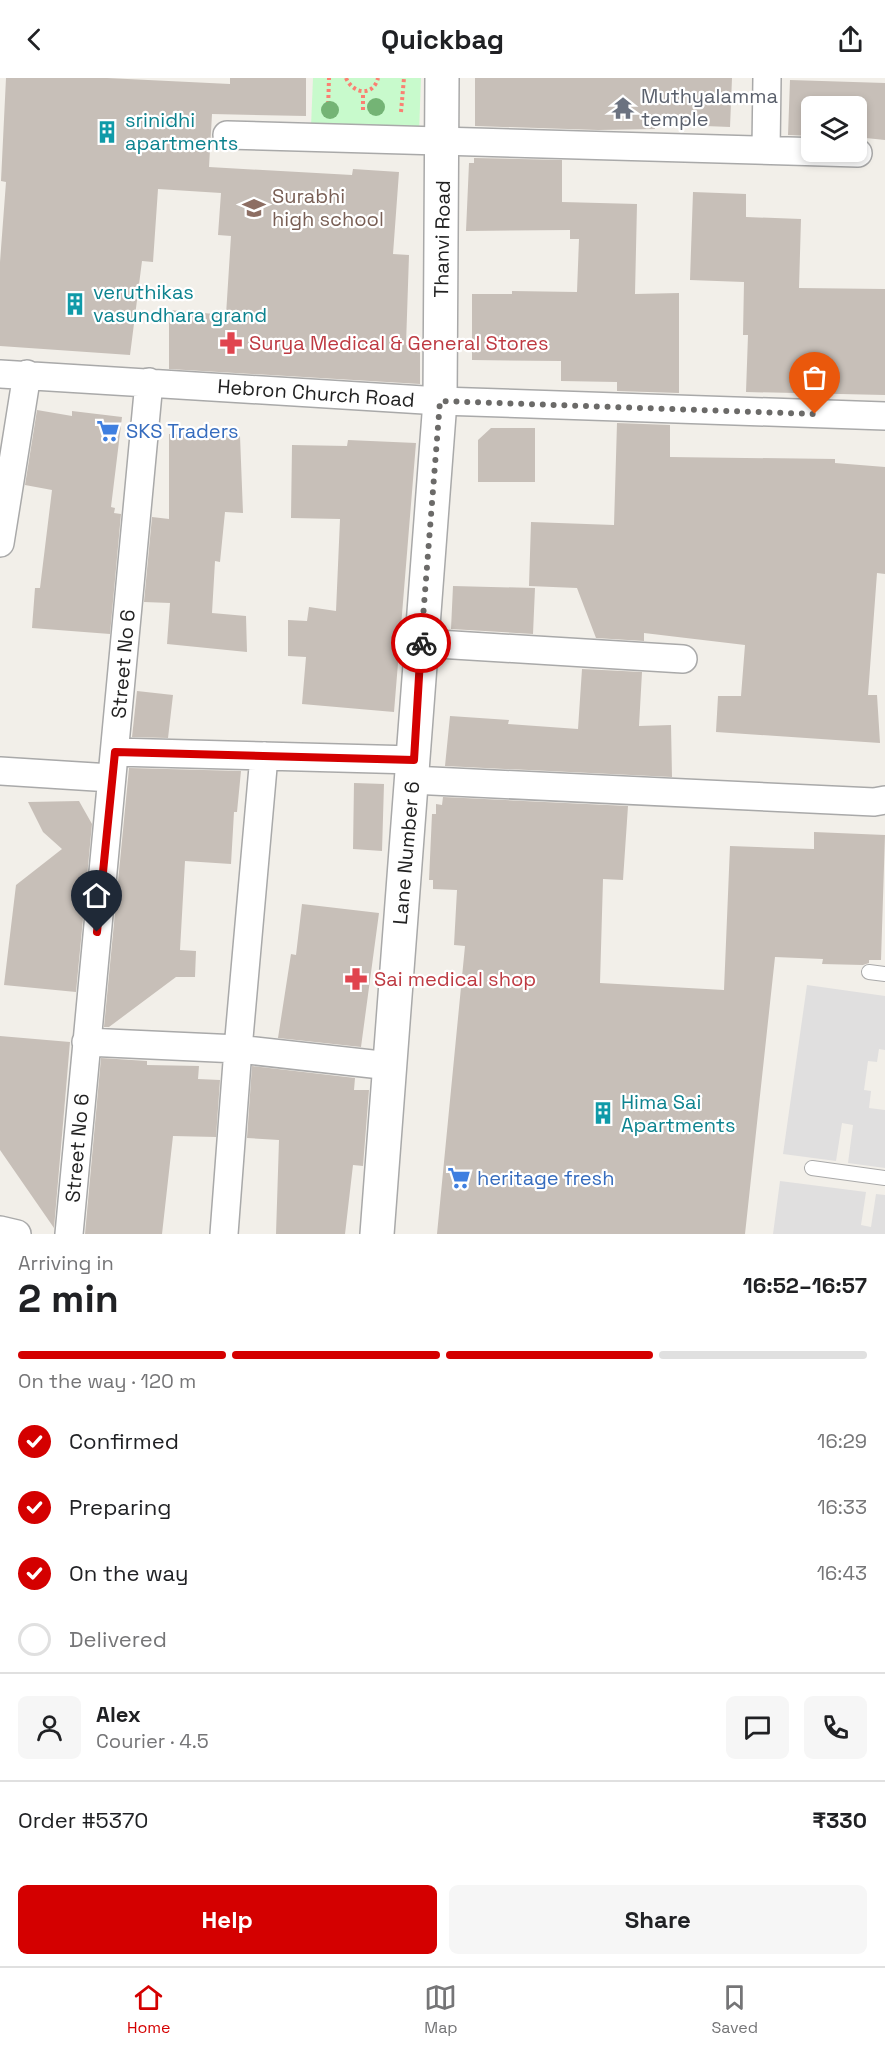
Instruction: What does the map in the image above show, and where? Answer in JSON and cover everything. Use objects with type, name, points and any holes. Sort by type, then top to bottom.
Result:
[{"type":"street","name":"Thanvi Road","points":[[440,401],[442,78]]},
{"type":"street","points":[[766,78],[766,150]]},
{"type":"street","points":[[227,135],[801,151]]},
{"type":"street","name":"Hebron Church Road","points":[[0,374],[440,401],[885,416]]},
{"type":"street","points":[[0,543],[27,374]]},
{"type":"street","name":"Street No 6","points":[[69,1234],[149,382]]},
{"type":"street","name":"Lane Number 6","points":[[377,1234],[440,401]]},
{"type":"street","points":[[421,643],[682,659]]},
{"type":"street","points":[[224,1234],[264,756]]},
{"type":"street","points":[[0,771],[264,756],[412,770],[874,802],[885,800]]},
{"type":"street","points":[[86,1042],[238,1049],[390,1066]]},
{"type":"street","points":[[0,1230],[17,1234]]},
{"type":"lane","points":[[869,972],[885,974]]},
{"type":"lane","points":[[812,1168],[885,1178]]},
{"type":"path","points":[[329,78],[336,78]]},
{"type":"path","points":[[346,78],[355,90],[363,92],[373,88],[378,78]]},
{"type":"shaded area","points":[[807,985],[885,996],[885,1050],[879,1049],[877,1062],[868,1061],[864,1090],[871,1091],[869,1108],[885,1110],[885,1168],[848,1163],[853,1125],[842,1123],[836,1161],[783,1154]]},
{"type":"shaded area","points":[[780,1181],[866,1192],[861,1225],[871,1227],[876,1194],[885,1195],[885,1234],[773,1234]]},
{"type":"green space","points":[[313,78],[421,78],[419,133],[311,127]]},
{"type":"building","points":[[6,78],[107,78],[230,84],[230,78],[306,78],[306,116],[212,114],[209,167],[352,175],[353,169],[399,172],[393,254],[409,255],[406,345],[420,345],[420,384],[169,369],[169,310],[226,315],[231,236],[218,235],[221,193],[158,189],[153,262],[142,261],[130,355],[0,346],[0,262],[6,182],[1,181]]},
{"type":"building","points":[[475,78],[732,78],[730,127],[655,124],[655,129],[598,130],[475,126]]},
{"type":"building","points":[[790,80],[885,83],[885,140],[867,138],[867,96],[801,96],[801,136],[788,135]]},
{"type":"building","points":[[474,158],[562,160],[562,202],[637,204],[635,294],[679,293],[679,393],[617,391],[617,382],[561,381],[561,361],[472,360],[472,294],[512,294],[512,291],[577,292],[579,239],[570,239],[570,230],[466,231],[469,163],[474,163]]},
{"type":"building","points":[[693,192],[746,194],[746,217],[801,219],[799,288],[885,289],[885,395],[746,392],[748,335],[743,335],[744,282],[690,280]]},
{"type":"building","points":[[37,410],[72,416],[72,411],[122,417],[111,507],[115,508],[114,513],[121,514],[110,634],[32,628],[35,588],[40,588],[52,490],[25,485]]},
{"type":"building","points":[[617,423],[670,425],[670,457],[835,459],[835,463],[885,467],[885,574],[877,573],[868,695],[877,695],[880,743],[716,732],[718,696],[741,696],[745,645],[644,633],[644,641],[596,638],[577,588],[529,586],[531,522],[614,525]]},
{"type":"building","points":[[491,428],[535,428],[535,482],[478,482],[478,440]]},
{"type":"building","points":[[169,434],[240,436],[243,513],[225,512],[220,562],[215,561],[212,613],[246,616],[247,652],[167,644],[170,603],[144,602],[152,517],[169,519]]},
{"type":"building","points":[[348,440],[416,443],[394,712],[302,704],[306,657],[288,656],[288,620],[307,621],[309,607],[336,611],[340,519],[291,518],[292,445],[347,446]]},
{"type":"building","points":[[453,586],[535,588],[533,634],[451,629]]},
{"type":"building","points":[[582,669],[642,672],[639,726],[671,725],[672,777],[445,766],[450,716],[509,720],[508,724],[578,729]]},
{"type":"building","points":[[137,691],[173,695],[168,738],[132,737]]},
{"type":"building","points":[[129,768],[241,771],[237,812],[234,812],[231,864],[185,861],[180,950],[196,951],[195,977],[176,977],[109,1027],[104,1027]]},
{"type":"building","points":[[354,783],[384,784],[382,851],[353,849]]},
{"type":"building","name":"Hima Sai Apartments","points":[[443,797],[628,806],[623,880],[603,879],[600,983],[724,990],[730,846],[814,849],[814,832],[885,835],[881,960],[869,960],[869,963],[863,965],[822,964],[823,959],[775,957],[745,1234],[437,1234],[465,946],[454,945],[457,890],[433,889],[433,880],[429,880],[432,814],[436,814],[436,804],[442,805]]},
{"type":"building","points":[[79,801],[92,824],[76,992],[4,985],[16,885],[62,849],[43,832],[28,802]]},
{"type":"building","points":[[302,904],[379,913],[361,1047],[278,1038],[291,954],[296,955]]},
{"type":"building","points":[[0,1036],[70,1042],[54,1228],[0,1150]]},
{"type":"building","points":[[101,1058],[147,1061],[147,1065],[199,1066],[198,1079],[220,1080],[216,1137],[173,1136],[162,1234],[85,1234]]},
{"type":"building","points":[[252,1066],[355,1078],[354,1090],[369,1090],[363,1166],[353,1165],[345,1234],[276,1234],[279,1140],[247,1138]]},
{"type":"way so far","points":[[421,643],[440,401],[815,414]]},
{"type":"place","name":"Muthyalamma temple","points":[[623,108]]},
{"type":"place","name":"srinidhi apartments","points":[[107,132]]},
{"type":"place","name":"Surabhi high school","points":[[254,208]]},
{"type":"place","name":"veruthikas vasundhara grand","points":[[75,304]]},
{"type":"place","name":"Surya Medical & General Stores","points":[[231,343]]},
{"type":"place","name":"SKS Traders","points":[[108,431]]},
{"type":"place","name":"Sai medical shop","points":[[356,979]]},
{"type":"place","name":"Hima Sai Apartments","points":[[603,1113]]},
{"type":"place","name":"heritage fresh","points":[[459,1178]]},
{"type":"route","points":[[97,932],[115,752],[414,760],[421,643]]}]
